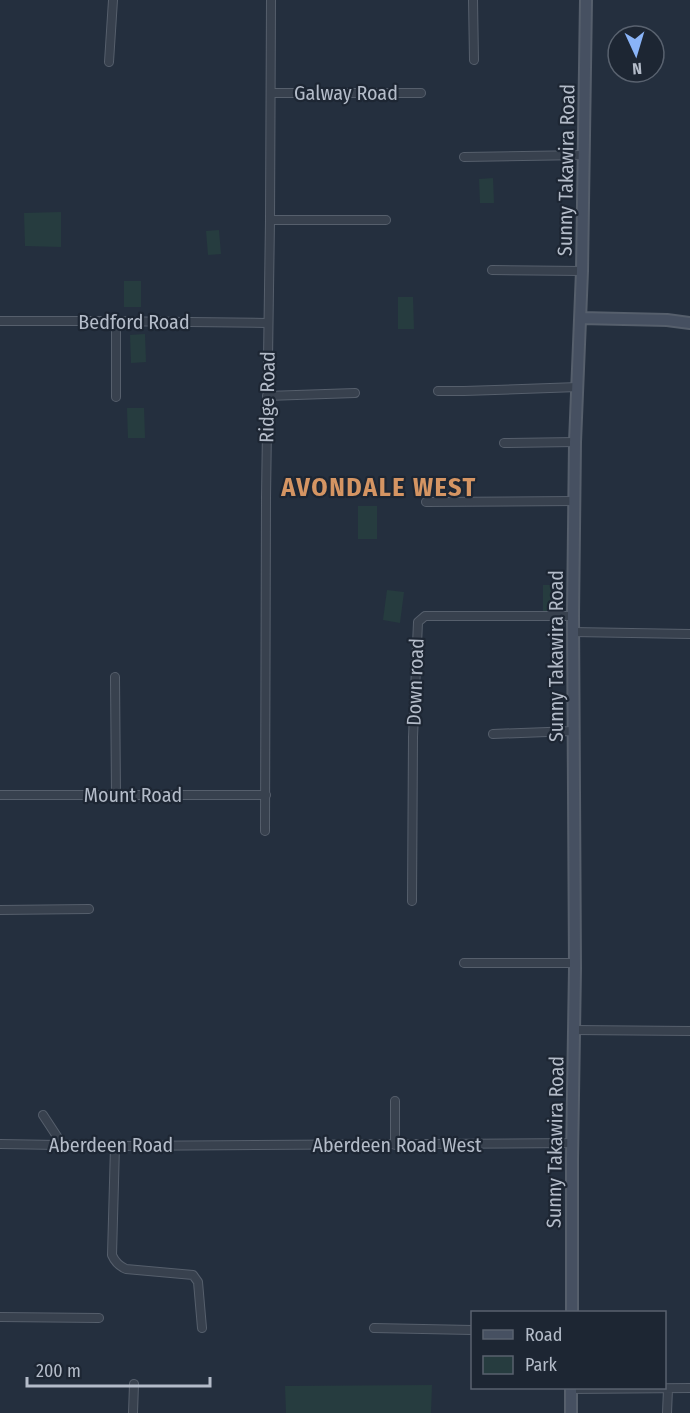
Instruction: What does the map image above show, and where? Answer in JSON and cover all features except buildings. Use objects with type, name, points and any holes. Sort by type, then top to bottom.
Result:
[{"type":"main road","name":"Sunny Takawira Road","points":[[572,1311],[575,963],[573,616],[586,0]]},
{"type":"main road","points":[[581,318],[667,320],[690,323]]},
{"type":"main road","points":[[571,1389],[571,1413]]},
{"type":"street","points":[[109,62],[113,0]]},
{"type":"street","name":"Ridge Road","points":[[265,831],[271,0]]},
{"type":"street","points":[[473,0],[474,60]]},
{"type":"street","name":"Galway Road","points":[[271,93],[421,93]]},
{"type":"street","points":[[464,157],[584,155]]},
{"type":"street","points":[[270,220],[386,220]]},
{"type":"street","points":[[492,270],[582,271]]},
{"type":"street","name":"Bedford Road","points":[[0,321],[268,323]]},
{"type":"street","points":[[116,321],[116,397]]},
{"type":"street","points":[[438,391],[578,387]]},
{"type":"street","points":[[267,396],[355,393]]},
{"type":"street","points":[[504,443],[575,442]]},
{"type":"street","points":[[426,502],[575,501]]},
{"type":"street","name":"Down road","points":[[412,901],[413,737],[418,622],[425,616],[573,616]]},
{"type":"street","points":[[573,632],[690,634]]},
{"type":"street","points":[[115,677],[116,795]]},
{"type":"street","points":[[494,734],[574,731]]},
{"type":"street","name":"Mount Road","points":[[0,795],[266,795]]},
{"type":"street","points":[[0,910],[89,909]]},
{"type":"street","points":[[464,963],[575,963]]},
{"type":"street","points":[[574,1030],[690,1031]]},
{"type":"street","points":[[395,1101],[395,1145]]},
{"type":"street","points":[[44,1115],[62,1144]]},
{"type":"street","name":"Aberdeen Road West","points":[[222,1145],[572,1143]]},
{"type":"street","name":"Aberdeen Road","points":[[0,1144],[222,1145]]},
{"type":"street","points":[[115,1146],[112,1255],[114,1260],[126,1269],[193,1275],[198,1282],[202,1328]]},
{"type":"street","points":[[0,1317],[99,1318]]},
{"type":"street","points":[[374,1328],[471,1330]]},
{"type":"street","points":[[134,1384],[134,1413]]},
{"type":"street","points":[[668,1413],[668,1389],[690,1388]]},
{"type":"green space","points":[[493,178],[494,203],[480,203],[479,179]]},
{"type":"green space","points":[[61,212],[61,247],[25,246],[24,213]]},
{"type":"green space","points":[[219,230],[221,254],[208,255],[206,231]]},
{"type":"green space","points":[[124,281],[141,281],[141,307],[124,307]]},
{"type":"green space","points":[[398,297],[413,297],[414,329],[398,329]]},
{"type":"green space","points":[[145,334],[146,362],[131,363],[130,335]]},
{"type":"green space","points":[[127,408],[144,408],[145,438],[128,438]]},
{"type":"green space","points":[[358,506],[377,506],[377,539],[358,539]]},
{"type":"green space","points":[[543,585],[558,585],[558,611],[543,611]]},
{"type":"green space","points":[[387,590],[404,592],[400,623],[383,620]]},
{"type":"green space","points":[[432,1385],[431,1413],[286,1413],[285,1386]]},
{"type":"district","name":"AVONDALE WEST","points":[[379,487]]}]
